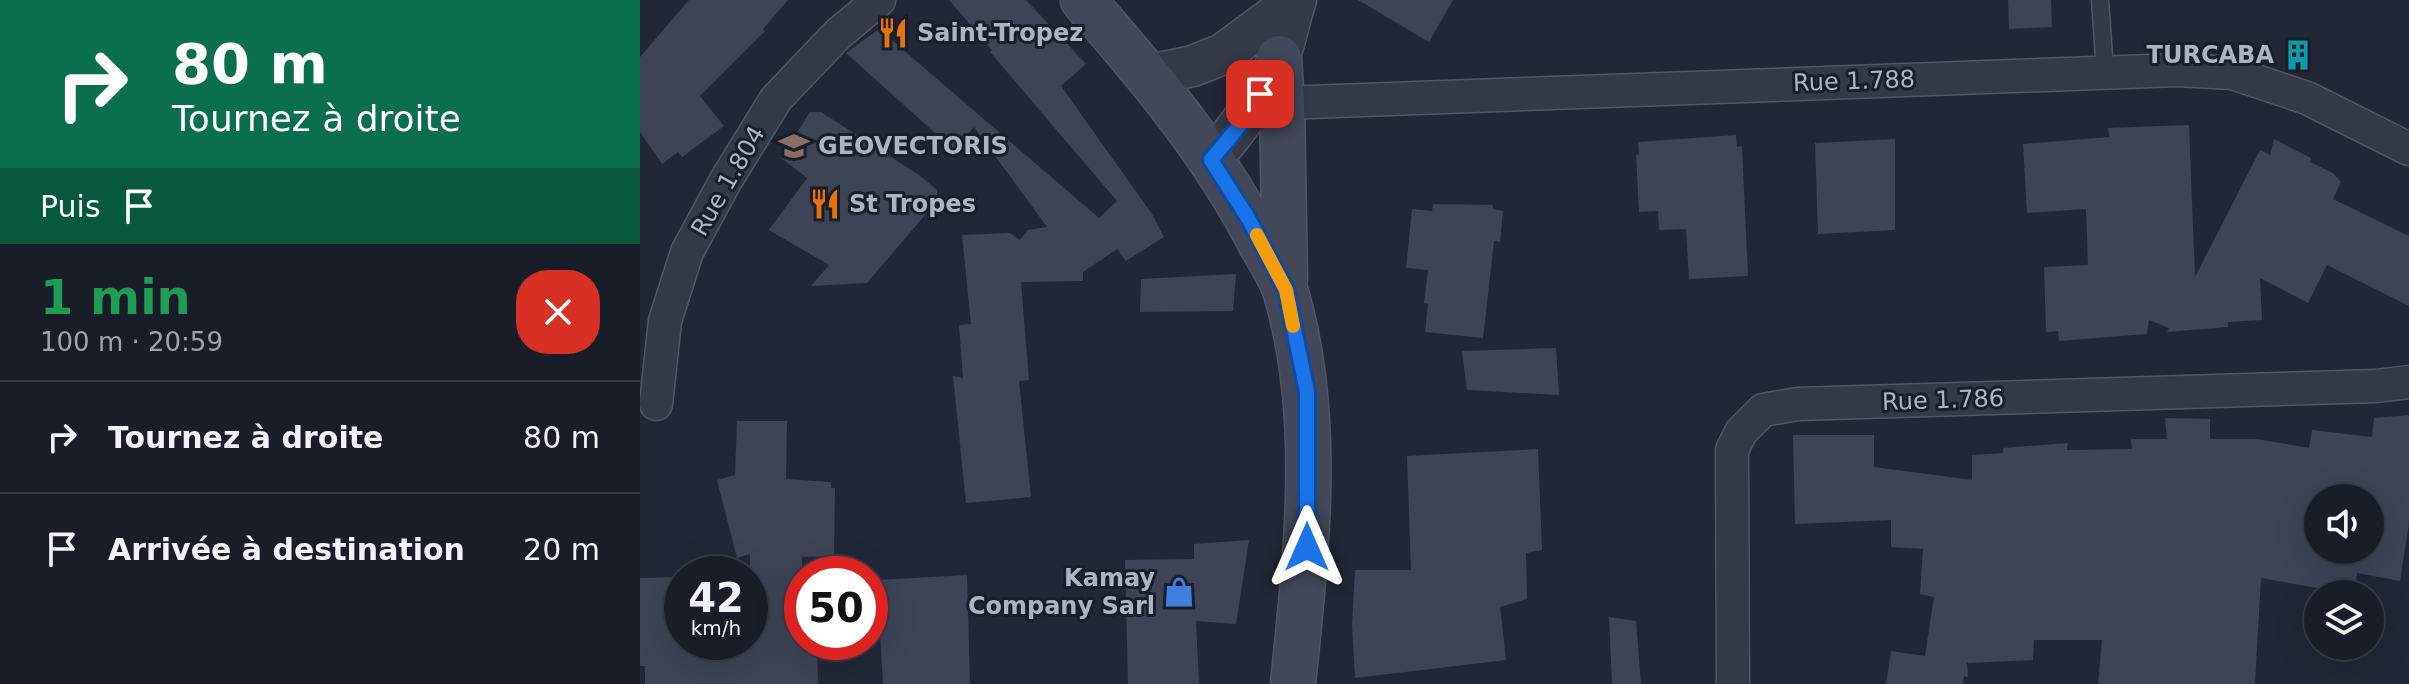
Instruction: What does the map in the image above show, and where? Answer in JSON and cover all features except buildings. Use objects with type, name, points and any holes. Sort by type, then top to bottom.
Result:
[{"type":"main road","points":[[1083,0],[1149,75],[1211,160],[1248,218],[1286,290]]},
{"type":"main road","points":[[1279,58],[1286,290],[1307,392],[1307,547],[1293,684]]},
{"type":"street","name":"Rue 1.804","points":[[656,404],[665,321],[682,266],[726,180],[776,99],[838,34],[879,0]]},
{"type":"street","points":[[1149,75],[1193,66],[1223,54],[1296,1]]},
{"type":"street","points":[[1211,160],[1240,125],[1279,58],[1296,1]]},
{"type":"street","name":"Rue 1.788","points":[[1282,103],[2178,70],[2232,73],[2307,98],[2409,149]]},
{"type":"street","name":"Rue 1.786","points":[[1733,684],[1732,450],[1741,432],[1763,410],[1798,404],[2376,386],[2409,382]]},
{"type":"lane","points":[[2100,0],[2105,71]]},
{"type":"slow traffic","points":[[1257,235],[1286,290],[1293,326]]},
{"type":"place","name":"Saint-Tropez","points":[[893,33]]},
{"type":"place","name":"TURCABA","points":[[2298,55]]},
{"type":"place","name":"GEOVECTORIS","points":[[794,146]]},
{"type":"place","name":"St Tropes","points":[[825,204]]},
{"type":"place","name":"Kamay Company Sarl","points":[[1179,592]]},
{"type":"route","points":[[1260,94],[1240,125],[1211,160],[1248,218],[1286,290],[1307,392],[1307,547]]}]
